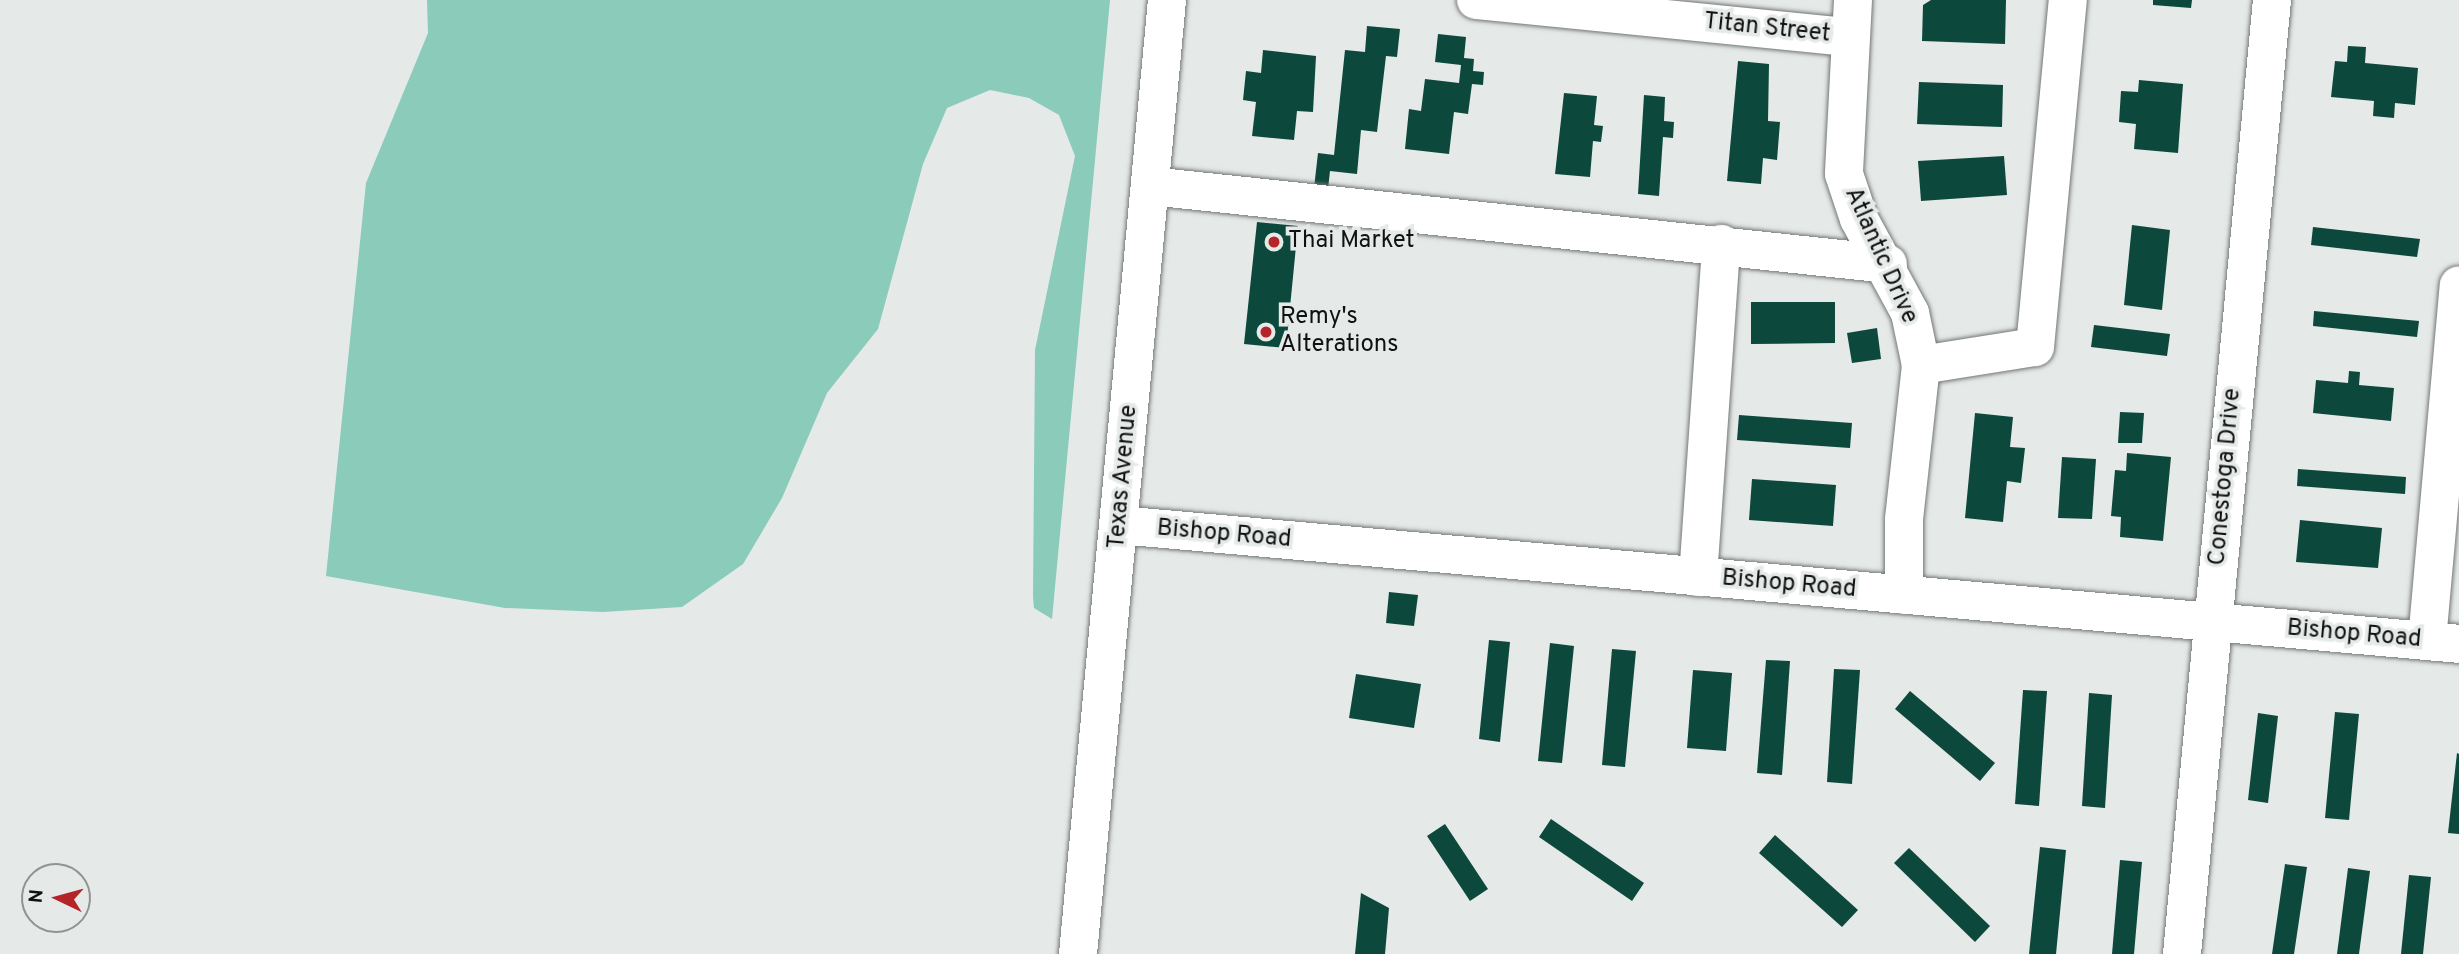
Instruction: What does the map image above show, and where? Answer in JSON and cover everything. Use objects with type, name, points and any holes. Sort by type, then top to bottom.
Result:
[{"type":"street","name":"Texas Avenue","points":[[1079,954],[1167,0]]},
{"type":"street","name":"Titan Street","points":[[1476,0],[1851,18]]},
{"type":"street","points":[[1921,365],[2035,347],[2068,0]]},
{"type":"street","name":"Conestoga Drive","points":[[2182,954],[2272,0]]},
{"type":"street","name":"Atlantic Drive","points":[[1851,18],[1844,174],[1859,219],[1888,264],[1910,313],[1921,365],[1904,519],[1904,595]]},
{"type":"street","points":[[1150,186],[1721,244],[1888,264]]},
{"type":"street","points":[[1698,577],[1721,244]]},
{"type":"street","points":[[2443,643],[2459,285]]},
{"type":"street","name":"Bishop Road","points":[[1119,525],[2443,643]]},
{"type":"green space","points":[[427,0],[1110,0],[1052,619],[1034,608],[1033,597],[1035,350],[1075,156],[1059,115],[1029,98],[990,90],[947,108],[923,164],[878,329],[827,393],[782,498],[743,564],[682,607],[603,612],[505,608],[326,576],[366,183],[428,33]]},
{"type":"building","points":[[1931,0],[2006,0],[2005,44],[1922,41],[1923,5]]},
{"type":"building","points":[[2153,0],[2192,0],[2191,8],[2153,5]]},
{"type":"building","points":[[1367,26],[1400,29],[1397,57],[1386,56],[1377,132],[1361,130],[1357,174],[1330,171],[1328,189],[1314,188],[1318,153],[1334,155],[1345,50],[1365,52]]},
{"type":"building","points":[[1438,34],[1466,37],[1464,58],[1474,59],[1473,71],[1484,72],[1483,85],[1472,84],[1468,114],[1454,112],[1449,154],[1405,149],[1409,109],[1421,111],[1425,79],[1459,83],[1461,65],[1435,62]]},
{"type":"building","points":[[2348,46],[2366,47],[2365,63],[2418,68],[2415,105],[2395,103],[2394,118],[2373,116],[2374,101],[2331,97],[2335,61],[2347,62]]},
{"type":"building","points":[[1263,50],[1316,56],[1313,112],[1297,111],[1294,140],[1252,136],[1256,102],[1243,100],[1246,71],[1261,73]]},
{"type":"building","points":[[1738,61],[1769,64],[1768,121],[1780,122],[1777,160],[1763,158],[1761,184],[1727,181]]},
{"type":"building","points":[[2139,80],[2183,84],[2178,153],[2134,149],[2136,124],[2119,122],[2121,91],[2138,92]]},
{"type":"building","points":[[1919,82],[2003,85],[2002,127],[1917,124]]},
{"type":"building","points":[[1564,93],[1597,96],[1594,125],[1603,126],[1601,142],[1593,141],[1590,177],[1555,174]]},
{"type":"building","points":[[1644,95],[1665,97],[1664,121],[1674,122],[1673,138],[1663,137],[1659,196],[1638,194]]},
{"type":"building","points":[[2004,156],[2007,195],[1921,201],[1918,161]]},
{"type":"building","points":[[1257,222],[1298,226],[1286,348],[1244,344]]},
{"type":"building","points":[[2132,225],[2170,230],[2162,310],[2124,305]]},
{"type":"building","points":[[2313,227],[2420,239],[2417,257],[2311,245]]},
{"type":"building","points":[[1751,302],[1835,302],[1835,343],[1751,344]]},
{"type":"building","points":[[2314,311],[2419,321],[2417,337],[2313,326]]},
{"type":"building","points":[[2094,325],[2170,334],[2167,356],[2091,347]]},
{"type":"building","points":[[1877,328],[1881,359],[1852,363],[1847,333]]},
{"type":"building","points":[[2349,371],[2360,372],[2359,385],[2394,388],[2391,421],[2313,413],[2316,380],[2348,383]]},
{"type":"building","points":[[2120,412],[2144,413],[2142,443],[2118,443]]},
{"type":"building","points":[[1975,413],[2013,417],[2010,447],[2025,448],[2021,483],[2007,481],[2003,522],[1965,518]]},
{"type":"building","points":[[1739,415],[1852,423],[1850,448],[1737,440]]},
{"type":"building","points":[[2127,453],[2171,457],[2163,541],[2120,537],[2121,517],[2111,516],[2115,470],[2126,471]]},
{"type":"building","points":[[2062,457],[2096,459],[2092,519],[2058,518]]},
{"type":"building","points":[[2298,469],[2406,477],[2405,494],[2297,486]]},
{"type":"building","points":[[1752,479],[1836,485],[1833,526],[1749,520]]},
{"type":"building","points":[[2300,520],[2382,528],[2378,568],[2296,562]]},
{"type":"building","points":[[1389,592],[1418,595],[1414,626],[1386,623]]},
{"type":"building","points":[[1489,640],[1510,642],[1500,742],[1479,739]]},
{"type":"building","points":[[1550,643],[1574,646],[1562,763],[1538,761]]},
{"type":"building","points":[[1612,649],[1636,651],[1625,767],[1602,765]]},
{"type":"building","points":[[1766,660],[1790,661],[1782,775],[1757,773]]},
{"type":"building","points":[[1834,669],[1860,670],[1852,784],[1827,782]]},
{"type":"building","points":[[1693,670],[1732,673],[1726,751],[1687,748]]},
{"type":"building","points":[[1356,674],[1421,684],[1414,728],[1349,718]]},
{"type":"building","points":[[2023,690],[2047,691],[2039,806],[2015,804]]},
{"type":"building","points":[[1910,691],[1995,763],[1980,781],[1895,709]]},
{"type":"building","points":[[2089,693],[2112,695],[2105,808],[2082,806]]},
{"type":"building","points":[[2335,712],[2359,714],[2349,820],[2325,818]]},
{"type":"building","points":[[2258,713],[2278,716],[2268,803],[2248,800]]},
{"type":"building","points":[[2457,753],[2459,754],[2459,834],[2448,833]]},
{"type":"building","points":[[1551,819],[1644,883],[1632,901],[1539,837]]},
{"type":"building","points":[[1445,824],[1488,889],[1470,901],[1427,836]]},
{"type":"building","points":[[1775,835],[1858,910],[1842,927],[1759,853]]},
{"type":"building","points":[[2040,847],[2066,850],[2056,954],[2029,954]]},
{"type":"building","points":[[1909,848],[1990,926],[1975,942],[1894,863]]},
{"type":"building","points":[[2120,860],[2142,862],[2134,954],[2112,954]]},
{"type":"building","points":[[2285,864],[2307,867],[2294,954],[2272,954]]},
{"type":"building","points":[[2348,868],[2370,871],[2359,954],[2337,954]]},
{"type":"building","points":[[2409,875],[2431,877],[2423,954],[2401,954]]},
{"type":"building","points":[[1361,893],[1389,908],[1385,954],[1355,954]]},
{"type":"place","name":"Thai Market","points":[[1274,242]]},
{"type":"place","name":"Remy's Alterations","points":[[1266,332]]}]
